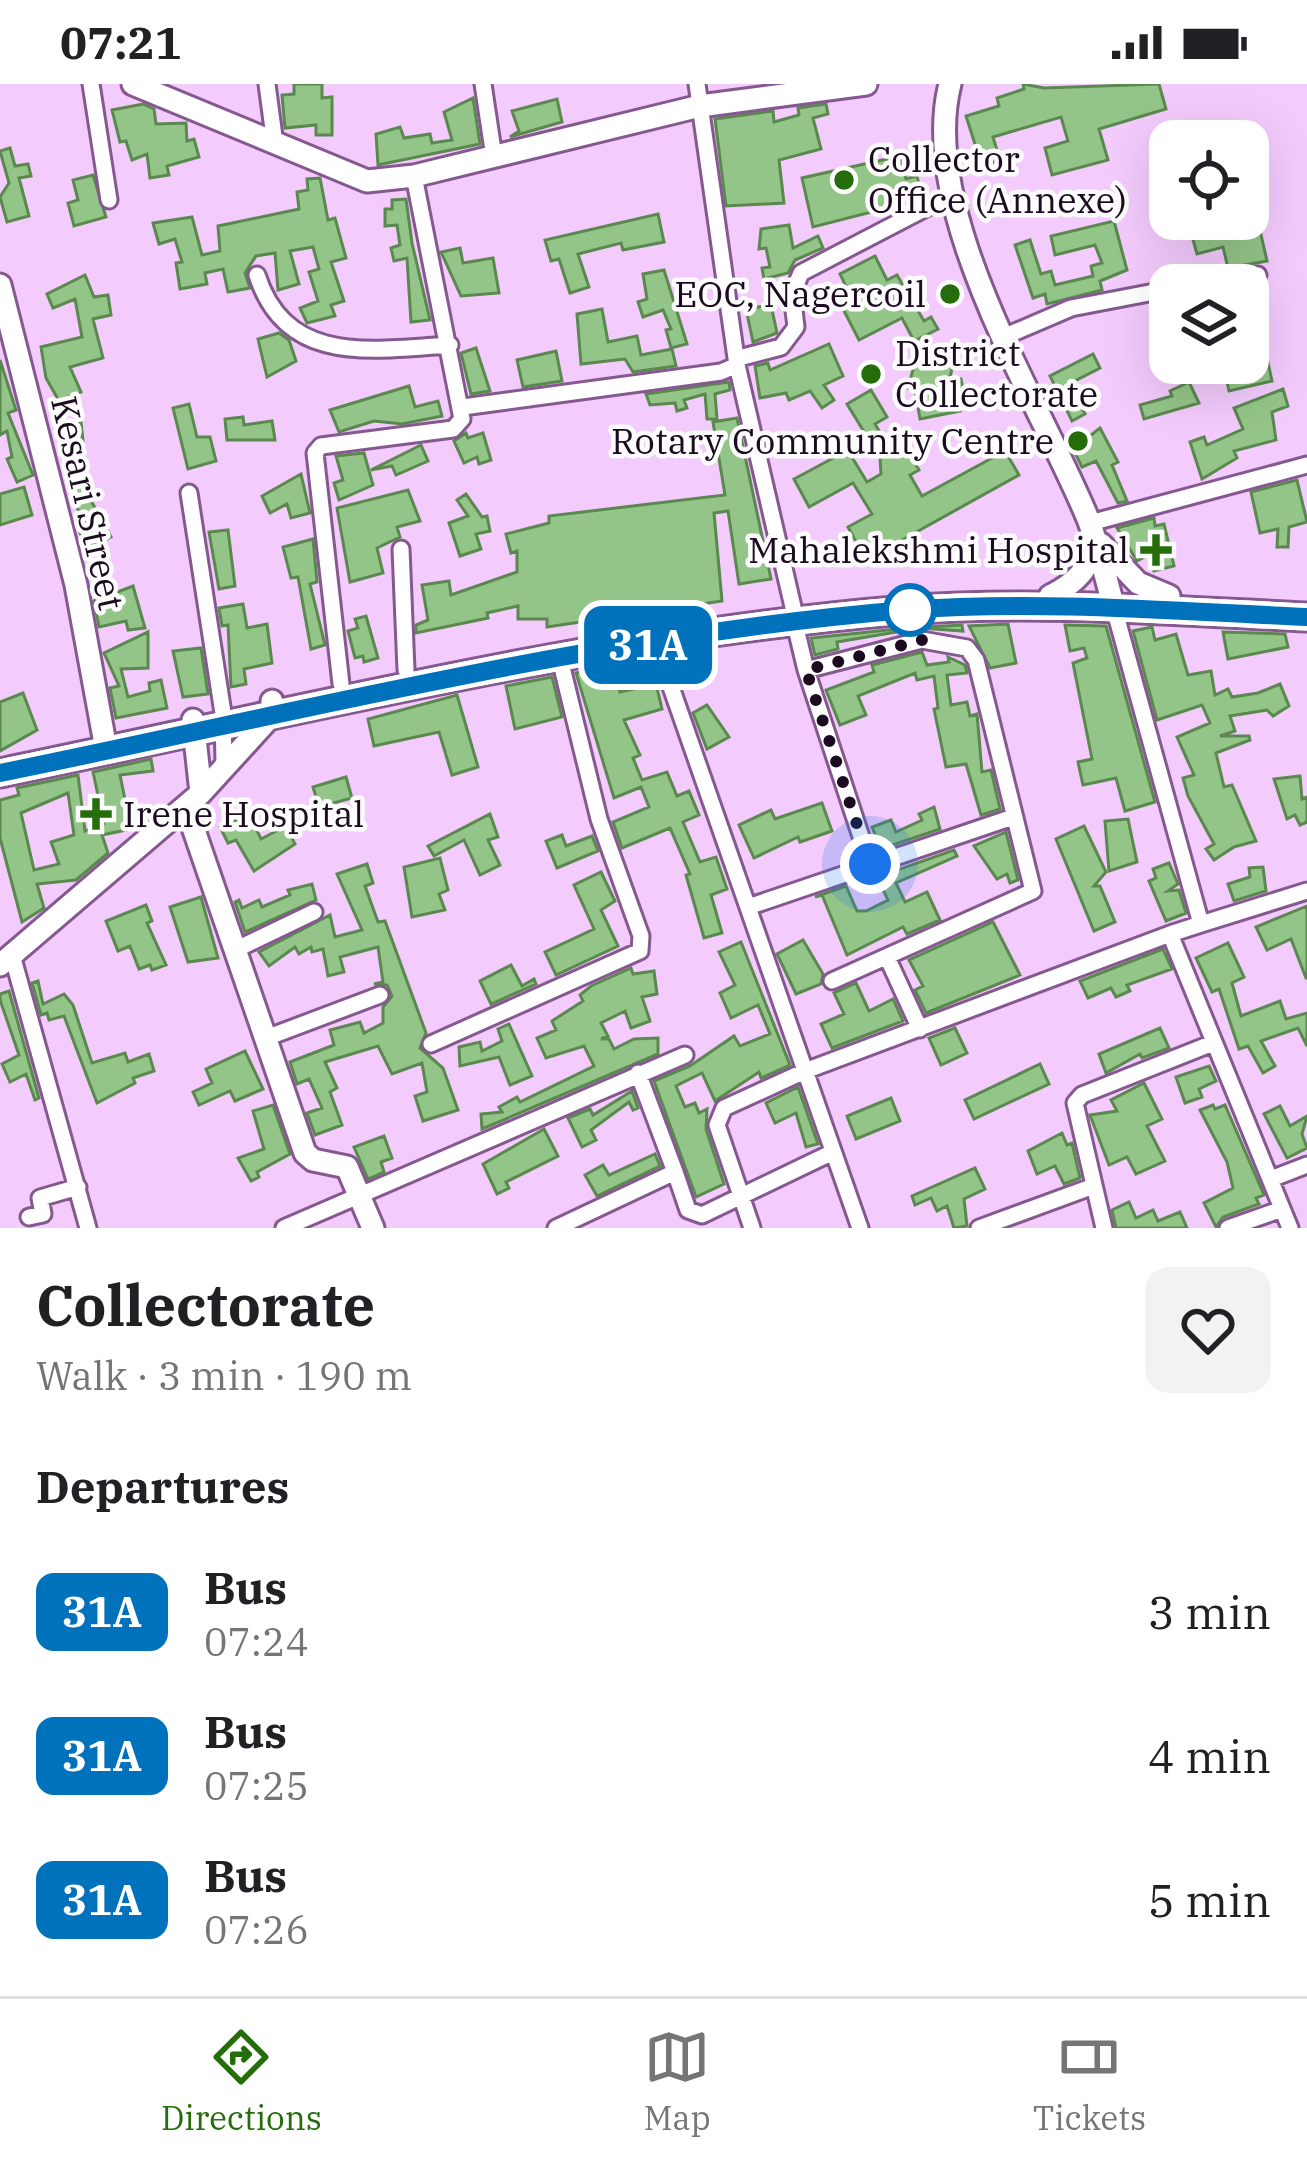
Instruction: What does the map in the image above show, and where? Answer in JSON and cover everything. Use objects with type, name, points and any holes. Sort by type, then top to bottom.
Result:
[{"type":"highway","points":[[273,707],[341,684],[406,670],[909,597],[1050,596],[1307,617]]},
{"type":"highway","points":[[0,773],[273,707],[560,655],[608,641],[656,644],[793,614],[1119,602],[1169,596],[1307,601]]},
{"type":"highway","points":[[0,759],[208,723]]},
{"type":"street","points":[[91,84],[109,200]]},
{"type":"street","points":[[133,84],[367,181],[414,176],[494,157],[699,95],[866,84]]},
{"type":"street","points":[[266,84],[275,144]]},
{"type":"street","points":[[483,84],[494,157]]},
{"type":"street","points":[[950,84],[943,110],[953,194],[1001,338],[1090,526],[1119,602]]},
{"type":"street","points":[[943,110],[966,84]]},
{"type":"street","points":[[699,95],[738,361],[793,614],[806,670],[870,864]]},
{"type":"street","points":[[341,684],[315,453],[321,446],[453,429],[460,424],[463,407],[414,176]]},
{"type":"street","points":[[463,407],[721,372],[738,361],[781,347],[796,328],[792,294],[801,273],[953,194]]},
{"type":"street","points":[[257,275],[269,310],[313,342],[364,348],[450,345]]},
{"type":"street","name":"Kesari Street","points":[[0,285],[76,585],[104,738]]},
{"type":"street","points":[[1001,338],[1071,308],[1149,293]]},
{"type":"street","points":[[1090,526],[1307,465]]},
{"type":"street","points":[[189,493],[208,723],[194,800],[235,950],[305,1154],[347,1167],[373,1228]]},
{"type":"street","points":[[1090,526],[1112,559],[1138,583],[1169,596]]},
{"type":"street","points":[[1050,596],[1070,585],[1088,562],[1090,526]]},
{"type":"street","points":[[401,549],[406,670]]},
{"type":"street","points":[[1112,559],[1201,924]]},
{"type":"street","points":[[806,670],[922,640],[967,648],[976,660],[1033,891],[832,981]]},
{"type":"street","points":[[656,644],[860,1228]]},
{"type":"street","points":[[430,1045],[640,951],[641,936],[599,819],[560,655]]},
{"type":"street","points":[[88,1228],[6,960],[194,800],[273,707]]},
{"type":"street","points":[[208,723],[224,764]]},
{"type":"street","points":[[748,908],[1013,817]]},
{"type":"street","points":[[752,1228],[717,1115],[805,1071],[1169,934],[1307,891]]},
{"type":"street","points":[[235,950],[314,912]]},
{"type":"street","points":[[1169,934],[1289,1228]]},
{"type":"street","points":[[887,957],[920,1029]]},
{"type":"street","points":[[266,1038],[380,995]]},
{"type":"street","points":[[1105,1228],[1073,1114],[1078,1099],[1213,1043]]},
{"type":"street","points":[[284,1228],[686,1055]]},
{"type":"street","points":[[638,1073],[688,1210],[702,1214],[833,1152]]},
{"type":"street","points":[[1271,1179],[1307,1166]]},
{"type":"street","points":[[556,1228],[675,1172]]},
{"type":"street","points":[[29,1217],[43,1214],[40,1198],[78,1187]]},
{"type":"street","points":[[979,1228],[1091,1187]]},
{"type":"street","points":[[1228,1228],[1282,1209]]},
{"type":"building","points":[[294,84],[322,84],[322,98],[332,97],[332,135],[316,135],[316,125],[285,128],[282,95],[294,94]]},
{"type":"building","points":[[1023,84],[1044,88],[1159,84],[1166,109],[1099,129],[1108,160],[1052,175],[1045,148],[1068,141],[1061,117],[993,137],[1000,160],[982,166],[966,116],[999,106],[997,98],[1024,89]]},
{"type":"building","points":[[473,98],[480,144],[378,165],[376,134],[400,127],[404,138],[430,134],[432,143],[452,140],[444,112]]},
{"type":"building","points":[[557,99],[562,122],[510,137],[519,131],[512,111]]},
{"type":"building","points":[[143,104],[154,109],[156,124],[186,123],[187,141],[194,139],[199,157],[167,166],[169,175],[150,178],[147,154],[132,160],[126,141],[120,142],[112,110]]},
{"type":"building","points":[[826,104],[828,114],[813,118],[821,149],[779,160],[784,203],[726,206],[715,119],[773,111],[774,122],[799,115],[798,108]]},
{"type":"building","points":[[10,148],[15,166],[28,164],[31,176],[19,178],[29,216],[7,222],[0,197],[9,183],[0,151]]},
{"type":"building","points":[[900,156],[906,179],[917,176],[920,189],[908,191],[911,202],[813,227],[802,178]]},
{"type":"building","points":[[93,175],[106,217],[74,226],[68,203],[78,200],[73,180]]},
{"type":"building","points":[[320,178],[328,220],[335,218],[346,258],[331,262],[344,301],[331,305],[335,316],[307,323],[300,308],[318,301],[309,272],[319,269],[313,247],[290,251],[299,284],[278,290],[275,253],[256,256],[245,273],[250,288],[228,292],[223,269],[205,273],[207,284],[180,289],[176,263],[182,262],[175,239],[159,244],[153,223],[192,217],[202,255],[220,251],[218,226],[299,209],[297,192],[308,190],[307,179]]},
{"type":"building","points":[[406,199],[430,320],[411,322],[407,258],[394,261],[391,248],[400,245],[397,225],[385,226],[385,209],[392,209],[392,200]]},
{"type":"building","points":[[658,214],[664,242],[623,250],[621,243],[578,254],[589,287],[570,293],[559,259],[551,261],[545,240]]},
{"type":"building","points":[[1114,221],[1127,270],[1100,281],[1102,290],[1047,304],[1045,294],[1033,298],[1015,245],[1030,240],[1041,274],[1051,271],[1055,285],[1093,276],[1091,266],[1102,263],[1095,245],[1055,255],[1051,236]]},
{"type":"building","points":[[789,225],[793,248],[818,236],[823,248],[795,260],[788,273],[764,279],[762,268],[770,267],[766,248],[759,249],[761,229]]},
{"type":"building","points":[[1193,240],[1262,240],[1267,261],[1227,264],[1223,247],[1197,254]]},
{"type":"building","points":[[460,248],[463,263],[493,258],[499,293],[461,296],[441,252]]},
{"type":"building","points":[[875,256],[887,280],[897,275],[924,321],[931,317],[938,329],[914,341],[902,318],[859,340],[841,305],[852,299],[840,274]]},
{"type":"building","points":[[664,270],[687,344],[671,348],[666,330],[671,329],[663,310],[643,317],[638,302],[647,299],[643,274]]},
{"type":"building","points":[[85,275],[94,297],[108,295],[111,315],[93,319],[103,358],[70,367],[81,392],[59,401],[46,378],[41,347],[82,337],[75,299],[53,308],[47,294]]},
{"type":"building","points":[[771,305],[777,333],[753,342],[746,309]]},
{"type":"building","points":[[602,309],[608,342],[637,336],[641,355],[672,349],[676,366],[633,372],[625,359],[581,364],[577,314]]},
{"type":"building","points":[[279,333],[289,340],[296,361],[267,377],[258,339]]},
{"type":"building","points":[[829,344],[843,376],[824,385],[834,400],[822,408],[810,391],[789,400],[786,393],[760,398],[755,366],[768,363],[770,370]]},
{"type":"building","points":[[476,348],[490,391],[471,394],[461,353]]},
{"type":"building","points":[[556,351],[562,381],[523,387],[517,360]]},
{"type":"building","points":[[918,351],[954,361],[949,381],[961,379],[965,399],[958,401],[960,411],[920,419],[915,389],[908,388]]},
{"type":"building","points":[[1093,354],[1100,368],[1069,384],[1085,414],[1072,421],[1050,376]]},
{"type":"building","points":[[0,360],[16,410],[8,413],[33,475],[17,482],[7,459],[12,457],[7,431],[0,435]]},
{"type":"building","points":[[729,382],[730,390],[715,394],[717,419],[707,419],[705,394],[684,400],[687,408],[677,411],[675,403],[650,405],[646,394]]},
{"type":"building","points":[[1190,384],[1199,403],[1144,419],[1140,405],[1172,396],[1170,391]]},
{"type":"building","points":[[1228,384],[1259,384],[1229,391]]},
{"type":"building","points":[[409,386],[415,407],[438,401],[442,416],[402,424],[374,421],[339,432],[330,410]]},
{"type":"building","points":[[1283,389],[1288,406],[1272,412],[1276,440],[1234,451],[1237,458],[1202,479],[1190,442],[1204,437],[1207,445],[1243,429],[1234,408]]},
{"type":"building","points":[[871,390],[887,417],[875,424],[893,454],[907,450],[919,470],[910,475],[922,496],[1005,451],[1019,475],[866,560],[848,527],[872,514],[853,483],[809,507],[794,479],[837,456],[834,451],[844,444],[867,482],[881,474],[880,458],[847,404]]},
{"type":"building","points":[[189,404],[197,437],[210,437],[216,461],[188,469],[173,408]]},
{"type":"building","points":[[243,417],[244,425],[272,421],[275,440],[227,440],[225,419]]},
{"type":"building","points":[[737,418],[771,579],[739,584],[728,511],[714,513],[722,601],[547,627],[547,619],[518,619],[518,606],[487,613],[488,618],[416,633],[416,625],[428,620],[422,585],[449,581],[451,595],[517,572],[517,551],[511,553],[506,534],[549,523],[549,516],[725,495],[713,422]]},
{"type":"building","points":[[81,422],[89,497],[111,537],[89,549],[80,533],[89,529],[72,499],[58,426]]},
{"type":"building","points":[[1100,428],[1118,462],[1112,465],[1127,501],[1118,503],[1096,461],[1082,467],[1073,449]]},
{"type":"building","points":[[466,433],[468,438],[483,433],[491,460],[479,464],[477,457],[464,463],[454,441]]},
{"type":"building","points":[[421,445],[428,461],[396,475],[392,466],[371,470]]},
{"type":"building","points":[[364,453],[373,485],[339,500],[334,483],[343,480],[336,456]]},
{"type":"building","points":[[301,474],[310,513],[291,518],[287,504],[270,513],[262,496]]},
{"type":"building","points":[[1297,480],[1307,522],[1289,527],[1288,547],[1277,547],[1278,529],[1260,533],[1251,492]]},
{"type":"building","points":[[24,487],[32,515],[0,525],[0,494]]},
{"type":"building","points":[[408,490],[420,521],[397,527],[400,537],[377,548],[383,573],[350,582],[337,508]]},
{"type":"building","points":[[466,494],[482,517],[487,516],[490,531],[476,534],[481,549],[460,556],[449,523],[468,516],[457,500]]},
{"type":"building","points":[[1154,518],[1155,526],[1164,524],[1174,566],[1154,571],[1150,554],[1137,561],[1117,528]]},
{"type":"building","points":[[228,530],[235,586],[219,589],[209,532]]},
{"type":"building","points":[[313,539],[317,582],[310,584],[325,645],[311,649],[298,577],[291,578],[283,547]]},
{"type":"building","points":[[133,586],[145,628],[128,630],[126,621],[99,627],[94,601]]},
{"type":"building","points":[[243,604],[247,628],[267,624],[272,663],[244,669],[246,684],[231,687],[228,625],[222,626],[219,608]]},
{"type":"building","points":[[366,616],[378,658],[364,662],[363,656],[355,658],[348,631],[358,628],[355,619]]},
{"type":"building","points":[[1008,624],[1016,663],[990,668],[969,626]]},
{"type":"building","points":[[962,625],[963,631],[920,628],[837,642],[838,649],[815,655],[811,638],[907,628]]},
{"type":"building","points":[[1065,625],[1106,626],[1155,802],[1125,811],[1116,778],[1083,785],[1078,762],[1092,759],[1073,663],[1087,658],[1084,648],[1070,651]]},
{"type":"building","points":[[1152,627],[1155,640],[1176,634],[1188,675],[1211,671],[1215,695],[1228,689],[1232,697],[1258,693],[1280,684],[1289,706],[1273,716],[1267,710],[1230,716],[1235,731],[1220,736],[1249,736],[1250,740],[1216,753],[1224,787],[1232,785],[1256,841],[1234,847],[1214,860],[1206,849],[1214,844],[1188,796],[1183,778],[1194,775],[1177,737],[1210,723],[1202,705],[1157,720],[1133,631]]},
{"type":"building","points":[[148,632],[148,668],[121,669],[128,697],[150,691],[149,683],[161,680],[167,708],[116,718],[110,688],[119,686],[104,653]]},
{"type":"building","points":[[1223,632],[1285,634],[1288,647],[1228,659]]},
{"type":"building","points":[[201,648],[208,694],[183,697],[173,651]]},
{"type":"building","points":[[922,652],[927,665],[949,662],[948,657],[965,665],[967,673],[947,675],[951,705],[967,702],[970,716],[977,714],[982,772],[991,770],[1000,809],[981,815],[966,764],[946,767],[934,709],[938,708],[934,676],[917,680],[915,673],[858,696],[866,715],[840,725],[826,690],[874,672],[872,665]]},
{"type":"building","points":[[612,666],[620,692],[656,684],[662,709],[624,720],[640,755],[633,758],[642,780],[667,772],[677,796],[689,791],[699,815],[683,822],[700,862],[716,857],[727,889],[711,895],[722,933],[704,938],[686,875],[690,874],[670,828],[622,848],[613,822],[649,807],[641,787],[614,798],[576,673]]},
{"type":"building","points":[[552,677],[562,717],[515,729],[506,686]]},
{"type":"building","points":[[23,693],[37,730],[0,751],[0,702]]},
{"type":"building","points":[[457,695],[478,767],[452,775],[439,732],[374,746],[368,719]]},
{"type":"building","points":[[707,705],[729,737],[707,749],[693,713]]},
{"type":"building","points":[[151,759],[153,771],[120,775],[131,829],[102,835],[108,853],[76,880],[37,884],[44,908],[22,922],[0,838],[0,800],[19,795],[17,788],[78,775],[85,831],[104,824],[93,772]],"holes":[[[68,793],[74,835],[51,842],[59,864],[34,870],[21,813]]]},
{"type":"building","points":[[1300,776],[1302,799],[1307,797],[1307,822],[1300,825],[1295,815],[1287,819],[1274,779]]},
{"type":"building","points":[[346,777],[352,798],[319,807],[313,787]]},
{"type":"building","points":[[822,803],[832,831],[800,842],[798,837],[754,858],[739,825],[771,810],[775,819]]},
{"type":"building","points":[[934,807],[940,829],[881,849],[872,827],[891,820],[896,832],[922,820],[919,814]]},
{"type":"building","points":[[490,814],[498,837],[488,840],[500,865],[480,875],[464,840],[434,856],[428,846]]},
{"type":"building","points":[[238,819],[240,825],[252,820],[261,839],[286,826],[295,844],[254,871],[236,840],[228,843],[220,827]]},
{"type":"building","points":[[1128,819],[1137,862],[1109,871],[1105,821]]},
{"type":"building","points":[[1084,826],[1106,872],[1094,886],[1100,886],[1115,922],[1094,931],[1056,839]]},
{"type":"building","points":[[1006,832],[1018,880],[1010,883],[1007,874],[997,879],[974,846]]},
{"type":"building","points":[[562,835],[566,846],[592,836],[598,851],[557,868],[546,841]]},
{"type":"building","points":[[954,850],[957,856],[896,883],[905,902],[927,892],[940,920],[907,934],[903,927],[847,955],[822,895],[815,897],[846,886],[857,911],[866,911],[888,900],[877,877]]},
{"type":"building","points":[[440,858],[448,890],[439,894],[445,910],[412,917],[404,867]]},
{"type":"building","points":[[1169,863],[1178,884],[1168,891],[1179,890],[1186,913],[1166,921],[1149,881],[1156,878],[1153,869]]},
{"type":"building","points":[[367,864],[373,883],[365,886],[378,922],[385,921],[426,1033],[420,1048],[443,1068],[458,1110],[423,1121],[415,1096],[427,1092],[422,1063],[392,1074],[378,1046],[325,1062],[337,1088],[330,1092],[342,1125],[315,1135],[307,1113],[322,1108],[309,1079],[297,1084],[290,1062],[334,1045],[330,1030],[360,1022],[364,1033],[383,1023],[383,1007],[392,996],[387,985],[374,984],[383,982],[378,947],[340,957],[344,972],[328,976],[323,949],[312,952],[311,947],[299,954],[295,947],[269,966],[259,952],[330,915],[335,937],[362,930],[337,874]]},
{"type":"building","points":[[1263,867],[1266,891],[1234,901],[1228,884],[1250,877],[1249,868]]},
{"type":"building","points":[[601,872],[615,901],[601,910],[618,946],[556,975],[545,952],[594,929],[574,885]]},
{"type":"building","points":[[312,884],[316,900],[245,932],[235,902],[239,900],[242,908],[259,900],[262,907],[290,895],[288,890]]},
{"type":"building","points":[[201,897],[218,958],[188,962],[170,907]]},
{"type":"building","points":[[146,905],[152,921],[147,923],[166,965],[152,970],[150,965],[139,969],[130,946],[118,951],[106,921]]},
{"type":"building","points":[[1307,906],[1306,978],[1291,939],[1267,950],[1256,927]]},
{"type":"building","points":[[993,922],[1020,975],[926,1013],[915,990],[923,986],[909,960]]},
{"type":"building","points":[[803,940],[823,974],[821,984],[796,994],[777,954]]},
{"type":"building","points":[[741,942],[790,1065],[761,1078],[759,1072],[715,1101],[702,1073],[676,1086],[685,1107],[695,1103],[699,1113],[707,1109],[706,1129],[724,1184],[696,1197],[654,1081],[690,1066],[734,1036],[740,1046],[770,1034],[758,1005],[731,1018],[720,993],[735,985],[719,952]]},
{"type":"building","points":[[1228,943],[1244,977],[1232,983],[1241,1016],[1280,1001],[1286,1019],[1307,1013],[1307,1046],[1298,1028],[1261,1041],[1275,1066],[1263,1073],[1248,1046],[1239,1049],[1219,989],[1212,992],[1196,958]]},
{"type":"building","points":[[1163,949],[1172,969],[1127,985],[1130,991],[1116,997],[1111,988],[1088,998],[1080,981]]},
{"type":"building","points":[[511,965],[522,986],[534,979],[536,984],[491,1004],[480,981]]},
{"type":"building","points":[[631,968],[633,974],[654,971],[657,994],[642,997],[650,1021],[631,1028],[625,1011],[601,1023],[608,1036],[601,1039],[609,1039],[614,1049],[634,1039],[658,1038],[658,1054],[482,1129],[481,1114],[502,1112],[499,1107],[517,1097],[520,1102],[594,1066],[584,1046],[546,1058],[537,1038],[556,1030],[552,1021],[583,1001],[580,995],[591,986]]},
{"type":"building","points":[[38,981],[43,1004],[64,994],[73,1005],[92,1063],[125,1053],[128,1062],[149,1054],[154,1071],[133,1078],[135,1083],[97,1103],[64,1016],[49,1020],[47,1013],[41,1015],[32,983]]},
{"type":"building","points":[[856,983],[869,1011],[893,999],[903,1021],[832,1048],[821,1024],[844,1014],[834,993]]},
{"type":"building","points":[[9,991],[39,1098],[35,1100],[26,1074],[10,1082],[2,1064],[19,1055],[0,1000],[0,994]]},
{"type":"building","points":[[509,1024],[532,1076],[510,1085],[499,1057],[460,1066],[459,1047],[480,1042],[482,1051],[502,1041],[498,1029]]},
{"type":"building","points":[[955,1028],[967,1053],[941,1065],[929,1038]]},
{"type":"building","points":[[1160,1028],[1169,1048],[1142,1058],[1140,1054],[1106,1073],[1099,1054]]},
{"type":"building","points":[[245,1051],[263,1089],[235,1101],[230,1091],[199,1105],[193,1092],[212,1083],[206,1069]]},
{"type":"building","points":[[1040,1064],[1049,1084],[974,1119],[965,1100]]},
{"type":"building","points":[[1209,1066],[1216,1081],[1199,1089],[1202,1097],[1185,1103],[1176,1077]]},
{"type":"building","points":[[1144,1083],[1162,1119],[1147,1126],[1165,1161],[1136,1174],[1127,1157],[1109,1165],[1090,1115],[1117,1111],[1111,1100]]},
{"type":"building","points":[[798,1087],[818,1144],[806,1147],[796,1113],[775,1123],[766,1103]]},
{"type":"building","points":[[632,1091],[638,1108],[633,1110],[629,1102],[591,1130],[596,1140],[582,1147],[568,1118],[590,1109],[593,1115]]},
{"type":"building","points":[[891,1098],[900,1121],[856,1139],[847,1116]]},
{"type":"building","points":[[273,1105],[290,1154],[257,1172],[259,1177],[251,1181],[238,1158],[264,1149],[253,1111]]},
{"type":"building","points":[[1213,1105],[1215,1109],[1225,1105],[1264,1195],[1256,1198],[1259,1204],[1223,1217],[1216,1227],[1204,1203],[1233,1188],[1227,1162],[1200,1110]]},
{"type":"building","points":[[1280,1106],[1290,1126],[1307,1116],[1302,1134],[1307,1148],[1287,1158],[1264,1114]]},
{"type":"building","points":[[544,1129],[558,1156],[506,1182],[509,1188],[497,1194],[483,1164]]},
{"type":"building","points":[[1062,1133],[1067,1145],[1072,1143],[1080,1178],[1064,1184],[1055,1166],[1037,1174],[1028,1151]]},
{"type":"building","points":[[384,1136],[392,1158],[381,1162],[384,1172],[368,1179],[354,1147]]},
{"type":"building","points":[[655,1154],[660,1166],[597,1196],[585,1175],[603,1165],[609,1175]]},
{"type":"building","points":[[975,1168],[985,1189],[964,1199],[967,1226],[954,1228],[947,1206],[937,1211],[931,1198],[915,1205],[912,1196]]},
{"type":"building","points":[[1129,1202],[1136,1218],[1153,1210],[1158,1221],[1180,1212],[1187,1228],[1116,1228],[1112,1210]]},
{"type":"bus line","name":"31A","points":[[0,773],[560,655],[794,620],[913,610],[1114,608],[1307,617]]},
{"type":"place","name":"Collector Office (Annexe)","points":[[844,180]]},
{"type":"place","name":"EOC, Nagercoil","points":[[950,294]]},
{"type":"place","name":"District Collectorate","points":[[871,374]]},
{"type":"place","name":"Rotary Community Centre","points":[[1078,441]]},
{"type":"place","name":"Mahalekshmi Hospital","points":[[1156,550]]},
{"type":"place","name":"Irene Hospital","points":[[96,814]]},
{"type":"route","points":[[870,864],[806,670],[922,640],[910,610]]}]
